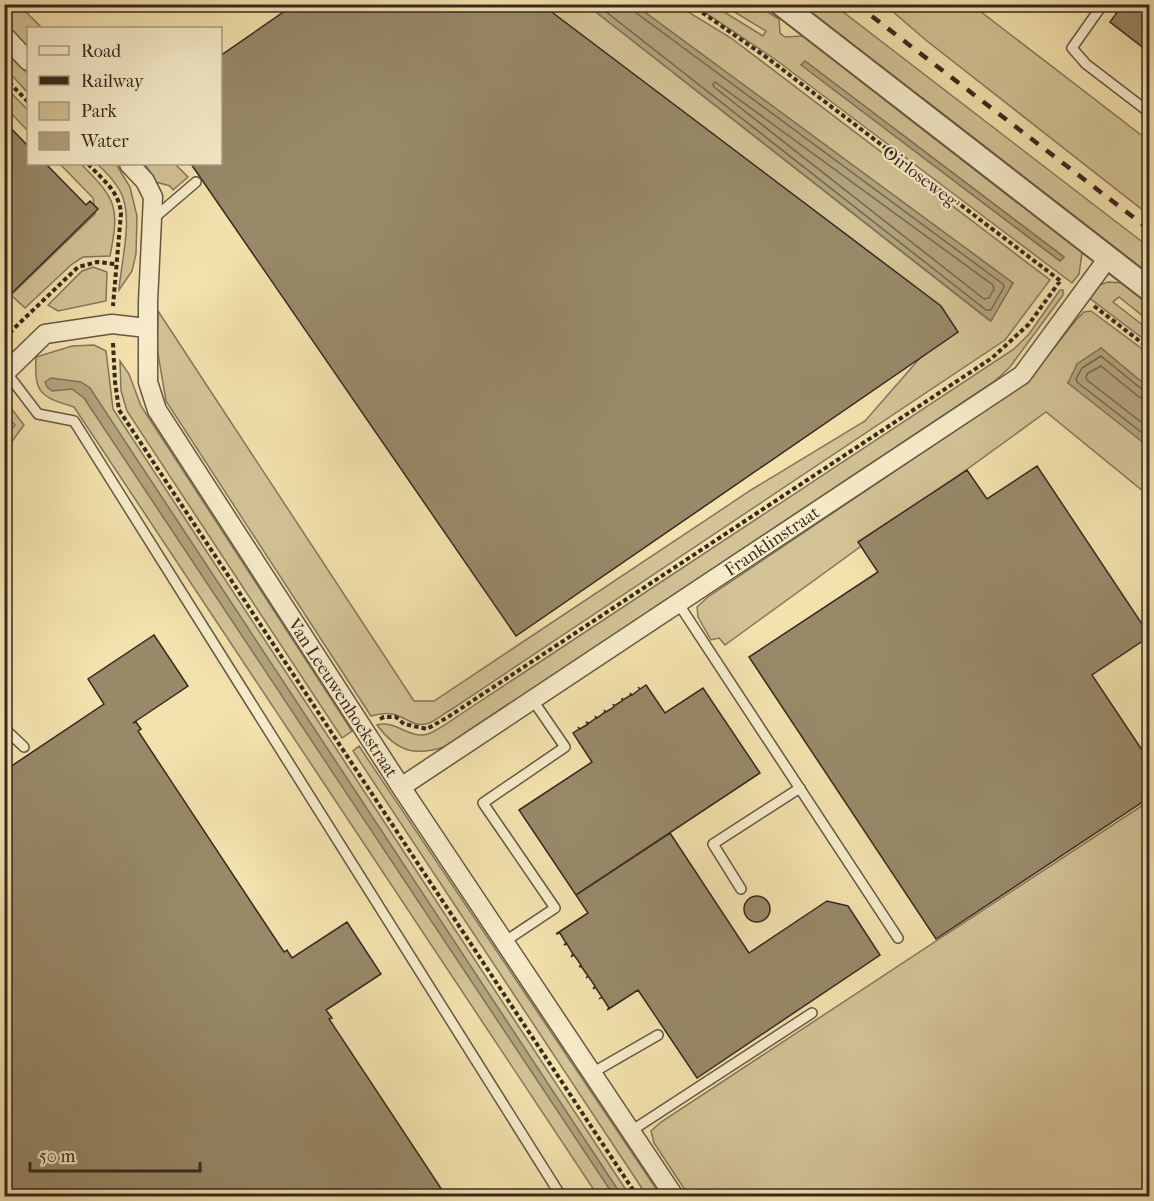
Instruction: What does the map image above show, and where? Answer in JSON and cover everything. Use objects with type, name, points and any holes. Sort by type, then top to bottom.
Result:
[{"type":"street","points":[[781,4],[1149,290]]},
{"type":"street","points":[[4,35],[27,60]]},
{"type":"street","name":"Van Leeuwenhoekstraat","points":[[130,165],[145,181],[153,197],[147,328],[148,382],[157,410],[400,787],[675,1197]]},
{"type":"street","name":"Franklinstraat","points":[[400,787],[1022,375],[1108,258]]},
{"type":"street","points":[[5,373],[45,334],[112,324],[147,328]]},
{"type":"lane","points":[[1103,4],[1072,48],[1086,64],[1149,113]]},
{"type":"lane","points":[[152,219],[196,182]]},
{"type":"lane","points":[[5,373],[38,414],[75,422],[561,1197]]},
{"type":"lane","points":[[678,603],[898,938]]},
{"type":"lane","points":[[504,942],[555,908],[483,803],[565,747],[532,699]]},
{"type":"lane","points":[[4,728],[24,747]]},
{"type":"lane","points":[[741,889],[713,844],[800,788]]},
{"type":"lane","points":[[631,1131],[812,1013]]},
{"type":"lane","points":[[592,1074],[658,1035]]},
{"type":"path","name":"Oirloseweg","points":[[690,4],[766,57],[1149,349]]},
{"type":"path","points":[[4,77],[27,101]]},
{"type":"path","points":[[4,338],[78,267],[97,261],[115,264]]},
{"type":"path","name":"Franklinstraat","points":[[340,747],[363,729],[384,717],[396,717],[404,724],[427,729],[448,717],[992,358],[1029,324],[1060,281]]},
{"type":"green space","points":[[5,5],[19,5],[41,27],[27,27],[27,48],[5,24]]},
{"type":"green space","points":[[517,5],[587,5],[990,321],[1013,283],[635,5],[677,5],[731,38],[1050,280],[1005,340],[452,709],[426,724],[413,723],[397,715],[371,716],[166,401],[157,348],[158,311],[414,701],[434,701],[751,490],[865,421],[947,327]]},
{"type":"green space","points":[[694,5],[713,5],[763,36],[766,31],[723,5],[756,5],[779,19],[780,33],[785,37],[804,36],[1083,246],[1079,274],[1072,283],[776,60]],"holes":[[[805,61],[1064,257],[1060,261],[802,65]]]},
{"type":"green space","points":[[797,5],[834,5],[1149,247],[1149,274],[929,103]]},
{"type":"green space","points":[[885,5],[972,5],[1149,141],[1149,215],[927,41]]},
{"type":"green space","points":[[4,50],[27,73],[27,92],[5,68]]},
{"type":"green space","points":[[4,86],[27,109],[27,130],[5,107]]},
{"type":"green space","points":[[61,165],[82,165],[108,195],[112,204],[115,225],[110,256],[83,257],[72,264],[25,308],[11,295],[95,214],[93,198]]},
{"type":"green space","points":[[98,165],[117,165],[130,187],[137,216],[136,254],[132,271],[119,290],[126,233],[126,211],[120,191]]},
{"type":"green space","points":[[146,165],[176,165],[188,177],[173,190],[170,186],[156,182]]},
{"type":"green space","points":[[93,267],[107,272],[106,301],[58,311],[48,305],[82,271]]},
{"type":"green space","points":[[1108,282],[1124,283],[1149,300],[1149,321],[1119,297],[1113,302],[1149,330],[1149,343],[1088,297],[1096,286]]},
{"type":"green space","points":[[1060,290],[1063,290],[1063,295],[1010,367],[996,380],[447,746],[425,751],[408,750],[392,741],[377,725],[390,725],[421,735],[443,726],[1014,349],[1029,334]]},
{"type":"green space","points":[[1091,311],[1149,354],[1149,388],[1101,348],[1068,382],[1149,447],[1149,494],[1046,412],[725,645],[719,638],[711,640],[698,617],[697,607],[708,597],[1026,383],[1076,320],[1084,312]]},
{"type":"green space","points":[[94,345],[106,351],[113,409],[630,1196],[598,1196],[74,407],[47,397],[38,386],[36,357],[72,346]]},
{"type":"green space","points":[[120,361],[129,374],[141,406],[352,731],[342,738],[127,411],[121,391]]},
{"type":"green space","points":[[5,403],[24,425],[5,451],[5,436],[15,425],[11,421],[5,426]]},
{"type":"green space","points":[[359,746],[661,1196],[647,1196],[353,751]]},
{"type":"green space","points":[[1149,801],[1149,1196],[689,1196],[654,1143],[651,1131],[661,1122]]},
{"type":"water","points":[[587,5],[635,5],[1013,283],[991,321]]},
{"type":"water","points":[[805,61],[1064,257],[1060,261],[801,65]]},
{"type":"water","points":[[1101,348],[1149,388],[1149,447],[1068,383],[1077,364]]},
{"type":"water","points":[[51,378],[81,382],[90,388],[622,1196],[614,1196],[84,398],[72,389],[52,391],[45,382]]},
{"type":"building","points":[[295,4],[541,4],[941,306],[958,332],[516,636],[192,165],[222,165],[222,55]]},
{"type":"building","points":[[1123,4],[1150,4],[1150,53],[1110,22]]},
{"type":"building","points":[[4,121],[27,145],[27,165],[47,165],[86,205],[90,201],[98,209],[12,293],[4,285],[8,281],[4,277]]},
{"type":"building","points":[[1037,466],[1150,636],[1092,675],[1150,762],[1150,797],[936,939],[749,657],[878,572],[858,542],[967,470],[987,499]]},
{"type":"building","points":[[154,635],[188,686],[133,723],[136,722],[141,729],[138,731],[284,952],[287,950],[292,958],[347,922],[381,974],[326,1010],[332,1018],[329,1019],[446,1196],[4,1196],[4,771],[104,704],[88,679]]},
{"type":"building","points":[[646,685],[665,713],[703,688],[760,773],[576,895],[519,810],[592,762],[573,733],[579,729],[578,727],[580,729],[588,724],[586,722],[589,723],[596,718],[595,716],[597,718],[605,712],[604,710],[606,712],[614,707],[613,704],[614,706],[622,701],[622,698],[623,700],[631,695],[630,693],[632,695]]},
{"type":"building","points":[[670,833],[749,953],[827,901],[848,906],[880,955],[697,1078],[638,990],[607,1010],[609,1008],[595,987],[593,989],[595,986],[581,966],[579,967],[581,965],[574,955],[571,957],[573,954],[567,944],[564,945],[566,943],[560,933],[556,934],[588,913],[576,895]]},
{"type":"building","points":[[757,896],[766,900],[770,909],[766,918],[757,922],[748,918],[744,909],[748,900]]},
{"type":"railway","points":[[856,4],[1150,230]]}]
